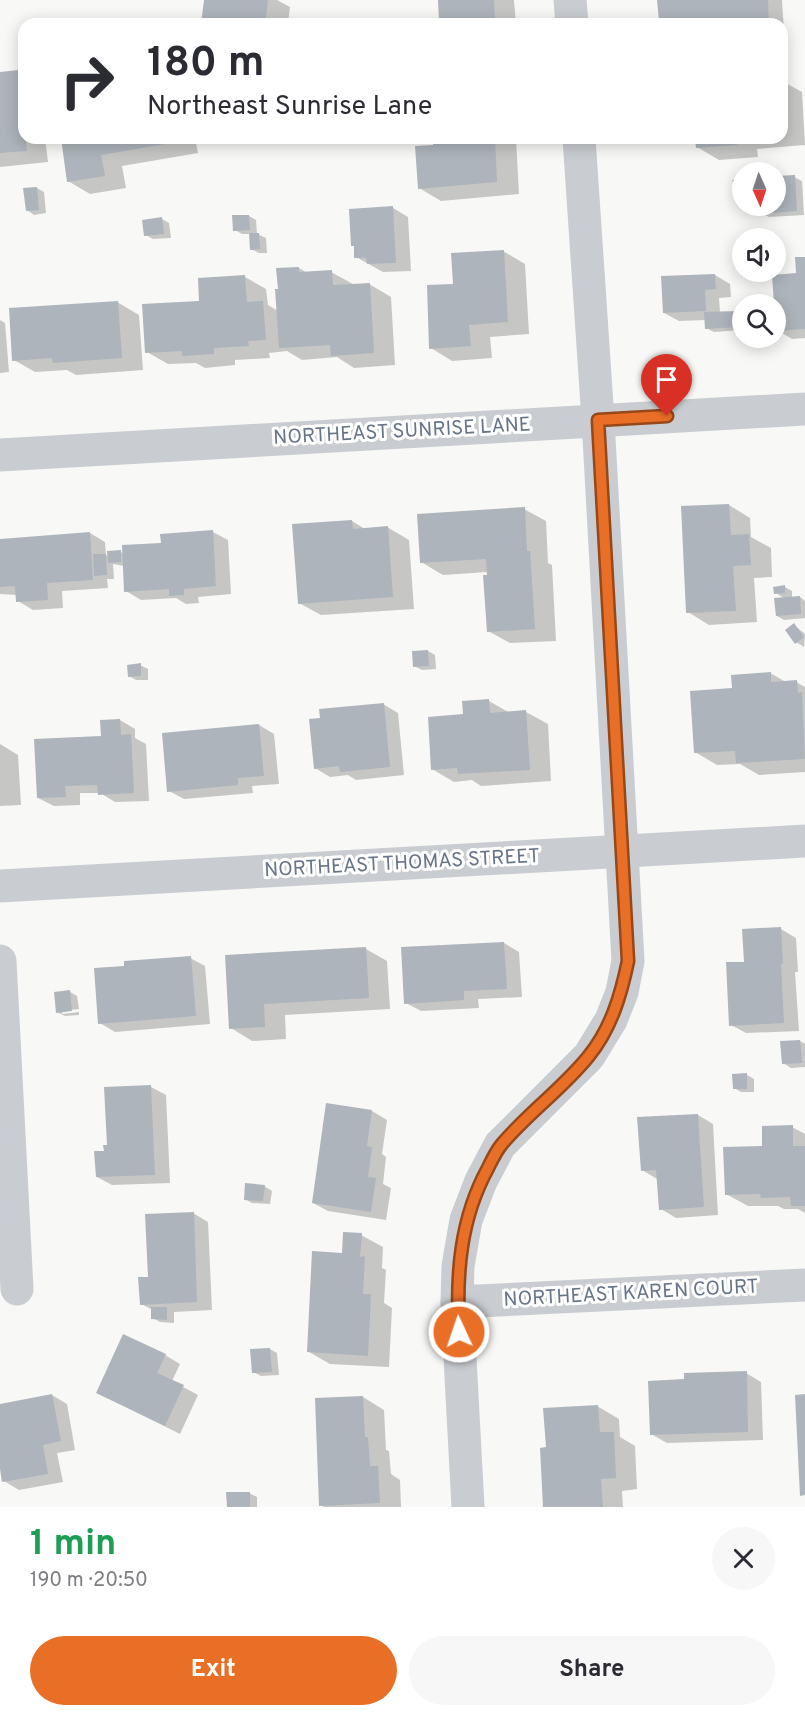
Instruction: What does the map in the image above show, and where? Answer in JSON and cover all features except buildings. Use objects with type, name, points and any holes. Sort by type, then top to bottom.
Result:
[{"type":"street","points":[[570,0],[572,18]]},
{"type":"street","points":[[468,1507],[457,1302],[458,1266],[466,1220],[481,1181],[500,1146],[589,1056],[610,1020],[622,992],[628,961],[598,420],[579,144]]},
{"type":"street","name":"NORTHEAST SUNRISE LANE","points":[[0,455],[805,409]]},
{"type":"street","name":"NORTHEAST THOMAS STREET","points":[[0,886],[805,841]]},
{"type":"street","points":[[0,961],[17,1289]]},
{"type":"street","name":"NORTHEAST KAREN COURT","points":[[457,1302],[805,1285]]},
{"type":"route","points":[[459,1332],[458,1266],[466,1220],[481,1181],[500,1146],[589,1056],[610,1020],[622,992],[628,961],[598,420],[667,416]]}]
